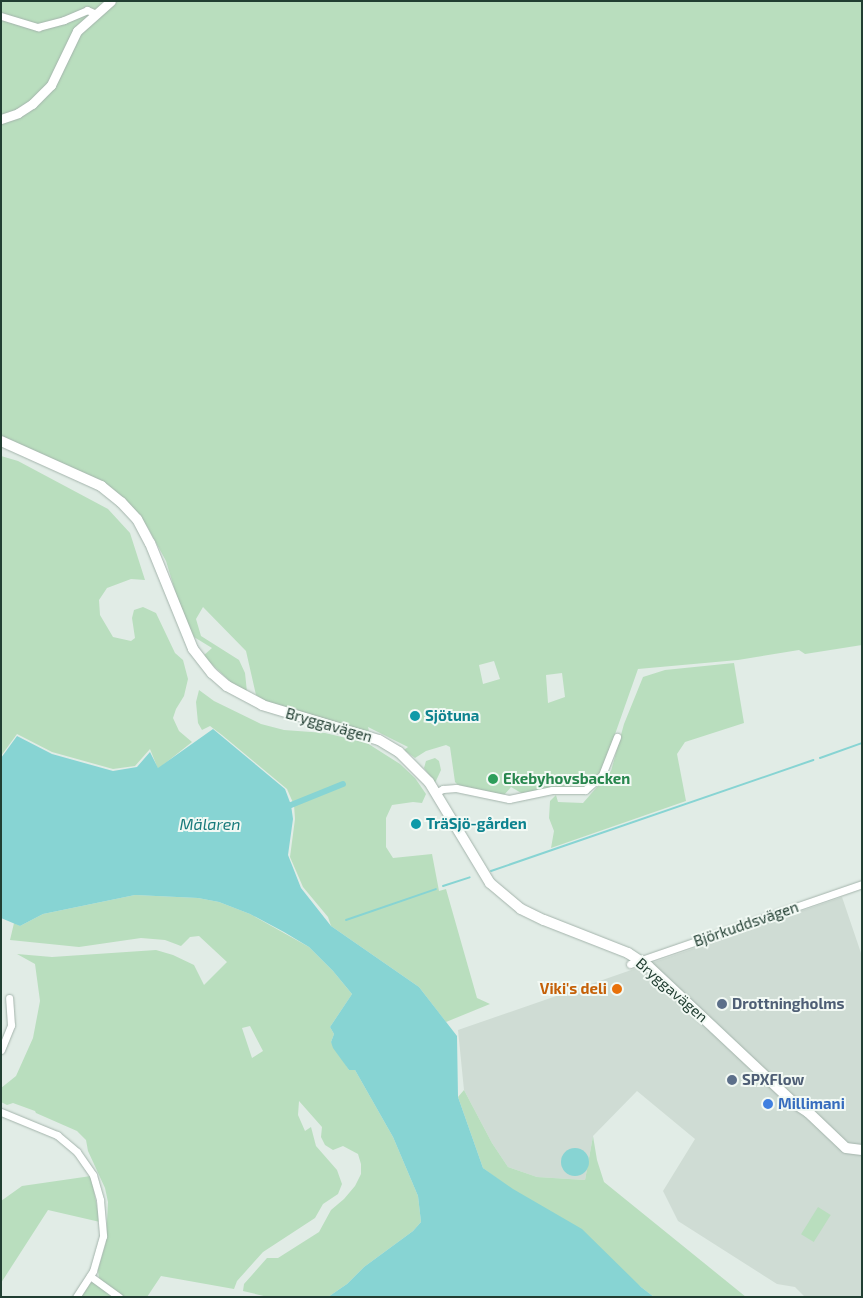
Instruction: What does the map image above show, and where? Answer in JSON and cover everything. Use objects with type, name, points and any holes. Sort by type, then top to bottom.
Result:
[{"type":"main road","name":"Bryggavägen","points":[[1,441],[101,486],[121,502],[137,519],[150,543],[193,650],[212,674],[227,686],[268,707],[379,740],[399,752],[415,767],[435,793],[490,883],[513,902],[544,920],[628,953],[641,960],[670,984],[794,1103],[808,1112],[846,1148],[862,1150]]},
{"type":"street","points":[[1,119],[18,113],[32,104],[50,85],[76,31],[94,13],[111,1]]},
{"type":"street","points":[[1,16],[38,27],[64,20],[87,10],[94,13]]},
{"type":"street","points":[[435,793],[443,789],[456,788],[509,799],[552,790],[585,790],[602,775],[617,737]]},
{"type":"street","name":"Björkuddsvägen","points":[[630,964],[862,884]]},
{"type":"street","points":[[1,1050],[11,1025],[9,998]]},
{"type":"street","points":[[1,1112],[51,1132],[77,1152],[87,1163],[100,1200],[103,1236],[90,1276],[76,1297]]},
{"type":"street","points":[[90,1276],[119,1297]]},
{"type":"shaded area","points":[[842,897],[862,956],[862,1297],[805,1297],[795,1287],[777,1284],[678,1221],[663,1191],[695,1139],[637,1091],[593,1136],[585,1180],[537,1177],[508,1167],[492,1143],[464,1090],[458,1030]]},
{"type":"green space","points":[[1,1],[862,1],[862,645],[805,654],[799,650],[738,660],[638,669],[601,774],[585,789],[523,794],[511,787],[504,795],[458,785],[455,782],[450,747],[446,745],[426,751],[415,758],[404,750],[408,747],[368,727],[369,731],[361,730],[267,702],[256,695],[246,651],[203,607],[196,619],[201,636],[239,660],[245,673],[247,692],[234,685],[203,656],[212,648],[194,637],[180,607],[166,561],[148,528],[133,508],[109,486],[1,437]],"holes":[[[494,661],[500,679],[483,684],[479,665]],[[562,673],[565,697],[548,703],[546,675]]]},
{"type":"green space","points":[[1,456],[18,461],[108,509],[130,533],[145,580],[131,579],[107,588],[99,600],[100,615],[113,637],[131,641],[135,638],[132,618],[134,610],[143,607],[156,613],[175,653],[183,660],[188,679],[184,696],[173,718],[179,731],[192,742],[158,769],[150,749],[135,766],[113,769],[52,752],[17,734],[1,756]]},
{"type":"green space","points":[[734,663],[744,723],[685,742],[677,754],[686,801],[551,848],[554,831],[549,818],[550,801],[556,795],[558,802],[583,803],[611,771],[624,724],[643,677],[665,670]]},
{"type":"green space","points":[[199,690],[214,701],[261,724],[284,730],[325,733],[367,743],[400,764],[415,778],[426,794],[422,803],[413,802],[392,805],[386,818],[386,847],[393,858],[432,854],[439,891],[446,889],[477,998],[490,1004],[446,1022],[419,987],[331,926],[328,917],[303,887],[290,857],[295,819],[294,805],[287,789],[210,726],[202,730],[198,723],[196,702]]},
{"type":"green space","points":[[435,758],[439,761],[441,770],[435,783],[424,768],[426,761]]},
{"type":"green space","points":[[135,895],[198,898],[219,902],[250,914],[309,947],[333,971],[352,994],[330,1027],[334,1034],[331,1042],[349,1070],[355,1070],[393,1137],[418,1196],[421,1222],[413,1231],[364,1267],[347,1284],[328,1297],[268,1297],[243,1291],[244,1284],[267,1258],[278,1258],[319,1232],[331,1210],[355,1186],[361,1174],[358,1154],[343,1146],[333,1150],[325,1145],[321,1137],[322,1127],[299,1101],[298,1115],[305,1131],[311,1127],[316,1146],[337,1170],[342,1184],[338,1194],[323,1204],[315,1218],[263,1252],[237,1281],[234,1289],[161,1276],[147,1297],[123,1297],[99,1279],[98,1270],[106,1242],[108,1202],[105,1188],[88,1151],[86,1140],[77,1131],[35,1111],[13,1103],[7,1105],[1,1102],[1,1088],[16,1076],[33,1038],[40,1001],[35,964],[17,954],[52,957],[156,950],[173,955],[194,965],[204,985],[227,962],[199,936],[190,937],[181,946],[165,940],[141,938],[79,947],[10,940],[14,923],[20,926],[43,914]],"holes":[[[250,1026],[263,1051],[252,1058],[242,1028]]]},
{"type":"green space","points":[[464,1090],[492,1143],[508,1167],[537,1177],[585,1180],[593,1136],[597,1160],[604,1182],[746,1297],[654,1297],[483,1168],[458,1097]]},
{"type":"green space","points":[[91,1176],[100,1222],[48,1210],[1,1283],[1,1201],[22,1186]]},
{"type":"green space","points":[[818,1207],[831,1215],[814,1242],[801,1234]]},
{"type":"green space","points":[[93,1282],[115,1297],[78,1297],[85,1287]]},
{"type":"water","name":"Mälaren","points":[[213,729],[285,789],[291,805],[293,819],[288,855],[301,888],[331,926],[419,987],[457,1036],[458,1097],[483,1168],[513,1189],[582,1229],[641,1287],[654,1297],[328,1297],[347,1284],[364,1267],[413,1231],[421,1222],[418,1196],[393,1137],[355,1070],[349,1070],[333,1048],[331,1042],[334,1034],[330,1027],[352,994],[333,971],[309,947],[284,932],[250,914],[219,902],[198,898],[135,895],[43,914],[20,926],[1,918],[1,758],[17,736],[52,754],[113,771],[137,767],[150,752],[158,768]]},
{"type":"water","points":[[575,1148],[585,1152],[589,1162],[585,1172],[575,1176],[565,1172],[561,1162],[565,1152]]},
{"type":"waterway","points":[[820,758],[862,743]]},
{"type":"waterway","points":[[491,871],[813,760]]},
{"type":"waterway","points":[[291,805],[343,784]]},
{"type":"waterway","points":[[443,886],[470,877]]},
{"type":"waterway","points":[[346,920],[436,889]]},
{"type":"place","name":"Sjötuna","points":[[415,716]]},
{"type":"place","name":"Ekebyhovsbacken","points":[[493,779]]},
{"type":"place","name":"TräSjö-gården","points":[[416,824]]},
{"type":"place","name":"Viki's deli","points":[[617,989]]},
{"type":"place","name":"Drottningholms","points":[[722,1004]]},
{"type":"place","name":"SPXFlow","points":[[732,1080]]},
{"type":"place","name":"Millimani","points":[[768,1104]]}]
